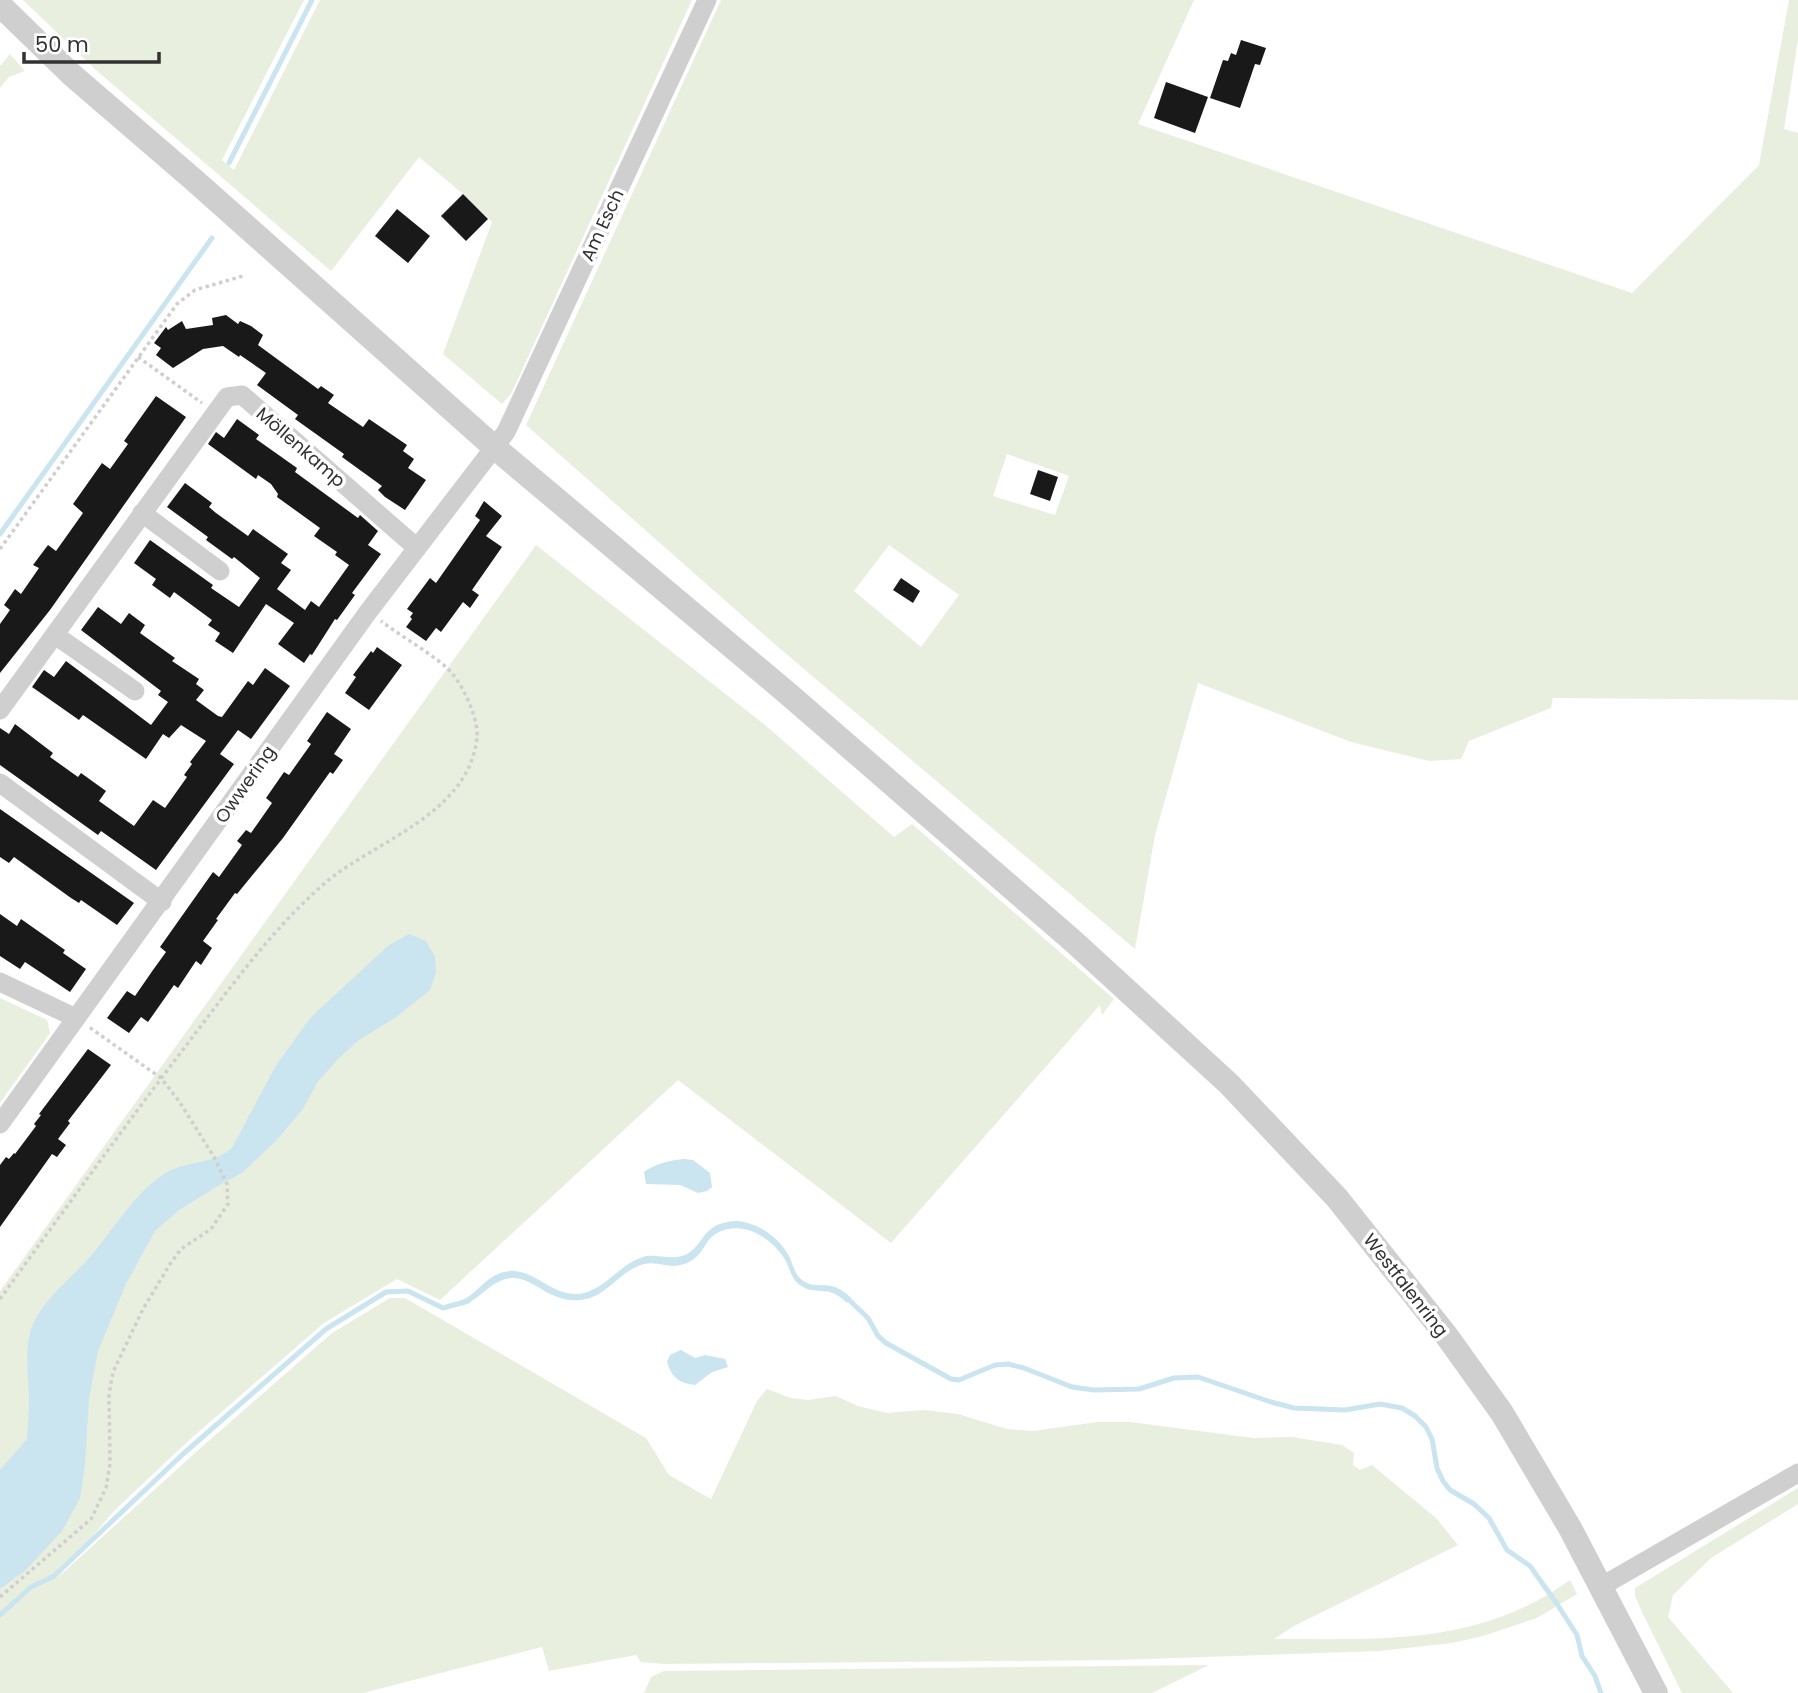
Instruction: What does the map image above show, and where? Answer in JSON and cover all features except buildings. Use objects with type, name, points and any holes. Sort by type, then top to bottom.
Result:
[{"type":"street","name":"Am Esch","points":[[494,447],[506,432],[706,0]]},
{"type":"street","name":"Westfalenring","points":[[0,5],[82,84],[494,447],[765,675],[1073,941],[1229,1084],[1320,1179],[1385,1255],[1502,1413],[1602,1586],[1656,1693]]},
{"type":"street","name":"Möllenkamp","points":[[0,710],[228,397],[242,395],[417,548]]},
{"type":"street","name":"Owwering","points":[[0,1124],[368,612],[494,447]]},
{"type":"street","points":[[142,513],[220,570]]},
{"type":"street","points":[[55,635],[135,691]]},
{"type":"street","points":[[0,783],[162,902]]},
{"type":"street","points":[[0,982],[76,1018]]},
{"type":"street","points":[[1602,1586],[1798,1473]]},
{"type":"path","points":[[0,549],[177,304],[195,290],[243,276]]},
{"type":"path","points":[[138,357],[215,413]]},
{"type":"path","points":[[0,1299],[234,982],[326,883],[434,810],[453,790],[472,758],[477,736],[474,713],[448,669],[368,612]]},
{"type":"path","points":[[0,1597],[91,1519],[106,1488],[110,1464],[109,1394],[113,1372],[143,1309],[170,1264],[181,1249],[211,1229],[228,1205],[228,1184],[179,1101],[161,1078],[76,1018]]},
{"type":"green space","points":[[23,0],[304,0],[222,160],[234,170],[320,0],[692,0],[511,394],[502,404],[443,354],[492,222],[463,194],[419,157],[331,271],[96,70]]},
{"type":"green space","points":[[721,0],[1194,0],[1138,124],[1632,293],[1759,165],[1789,0],[1798,0],[1798,40],[1784,129],[1798,133],[1798,700],[1553,698],[1551,708],[1469,741],[1461,759],[1429,761],[1351,742],[1198,683],[1155,835],[1135,949],[778,647],[526,425]],"holes":[[[1007,454],[1069,476],[1055,515],[993,496]],[[889,545],[959,595],[921,647],[854,591]]]},
{"type":"green space","points":[[10,54],[25,71],[9,77],[0,88],[0,66]]},
{"type":"green space","points":[[536,545],[765,725],[894,837],[912,824],[1114,999],[1102,1015],[1100,1005],[891,1243],[678,1080],[440,1300],[397,1279],[324,1323],[187,1442],[114,1511],[57,1578],[332,1333],[390,1298],[405,1298],[646,1438],[669,1475],[711,1499],[757,1401],[767,1389],[791,1398],[808,1400],[836,1396],[858,1406],[887,1413],[924,1410],[958,1414],[1007,1429],[1033,1431],[1097,1422],[1130,1422],[1253,1438],[1292,1437],[1342,1445],[1354,1453],[1353,1465],[1360,1470],[1372,1465],[1436,1518],[1458,1545],[1294,1626],[1274,1639],[1391,1638],[1428,1634],[1465,1628],[1500,1617],[1536,1601],[1570,1580],[1577,1594],[1537,1618],[1483,1636],[1452,1643],[1379,1651],[1115,1660],[664,1664],[641,1662],[636,1655],[549,1671],[542,1647],[363,1693],[0,1693],[0,1291]]},
{"type":"green space","points":[[0,998],[47,1020],[50,1033],[0,1103]]},
{"type":"green space","points":[[1798,1488],[1798,1504],[1711,1558],[1673,1595],[1668,1617],[1733,1693],[1682,1693],[1641,1610],[1635,1596],[1635,1588]]},
{"type":"green space","points":[[1209,1665],[1152,1693],[644,1693],[651,1677],[664,1671]]},
{"type":"water","points":[[409,934],[426,941],[435,957],[436,973],[430,990],[395,1018],[359,1040],[338,1059],[317,1083],[303,1109],[276,1141],[242,1173],[179,1210],[155,1231],[126,1284],[98,1351],[89,1399],[80,1498],[62,1531],[25,1571],[0,1589],[0,1470],[27,1439],[28,1349],[30,1333],[40,1312],[153,1182],[172,1170],[215,1158],[232,1148],[275,1067],[311,1017],[389,945]]},
{"type":"water","points":[[683,1159],[693,1160],[710,1173],[712,1187],[698,1193],[680,1185],[646,1184],[644,1172],[658,1164]]},
{"type":"water","points":[[736,1221],[752,1224],[773,1237],[785,1249],[799,1278],[813,1285],[836,1288],[851,1298],[847,1303],[833,1293],[806,1289],[792,1276],[784,1258],[771,1243],[755,1232],[733,1228],[713,1236],[691,1261],[677,1266],[644,1264],[628,1271],[602,1292],[586,1299],[561,1298],[516,1278],[500,1281],[462,1306],[460,1301],[497,1274],[515,1271],[534,1277],[562,1292],[584,1293],[600,1286],[635,1260],[653,1256],[685,1255],[716,1226]]},
{"type":"water","points":[[681,1350],[695,1358],[705,1355],[725,1359],[728,1367],[712,1372],[695,1385],[685,1383],[674,1376],[667,1362],[670,1355]]},
{"type":"waterway","points":[[229,163],[312,0]]},
{"type":"waterway","points":[[0,534],[212,238]]},
{"type":"waterway","points":[[0,1615],[31,1587],[54,1576],[183,1454],[326,1329],[386,1292],[408,1291],[443,1308],[468,1301]]},
{"type":"waterway","points":[[846,1297],[868,1318],[878,1336],[886,1343],[951,1379],[959,1380],[995,1365],[1008,1364],[1072,1387],[1094,1390],[1139,1389],[1174,1378],[1198,1377],[1294,1408],[1345,1410],[1380,1404],[1402,1408],[1426,1427],[1432,1439],[1437,1468],[1450,1490],[1474,1504],[1489,1518],[1507,1550],[1530,1566],[1557,1604],[1577,1635],[1582,1656],[1595,1676],[1601,1693]]}]
